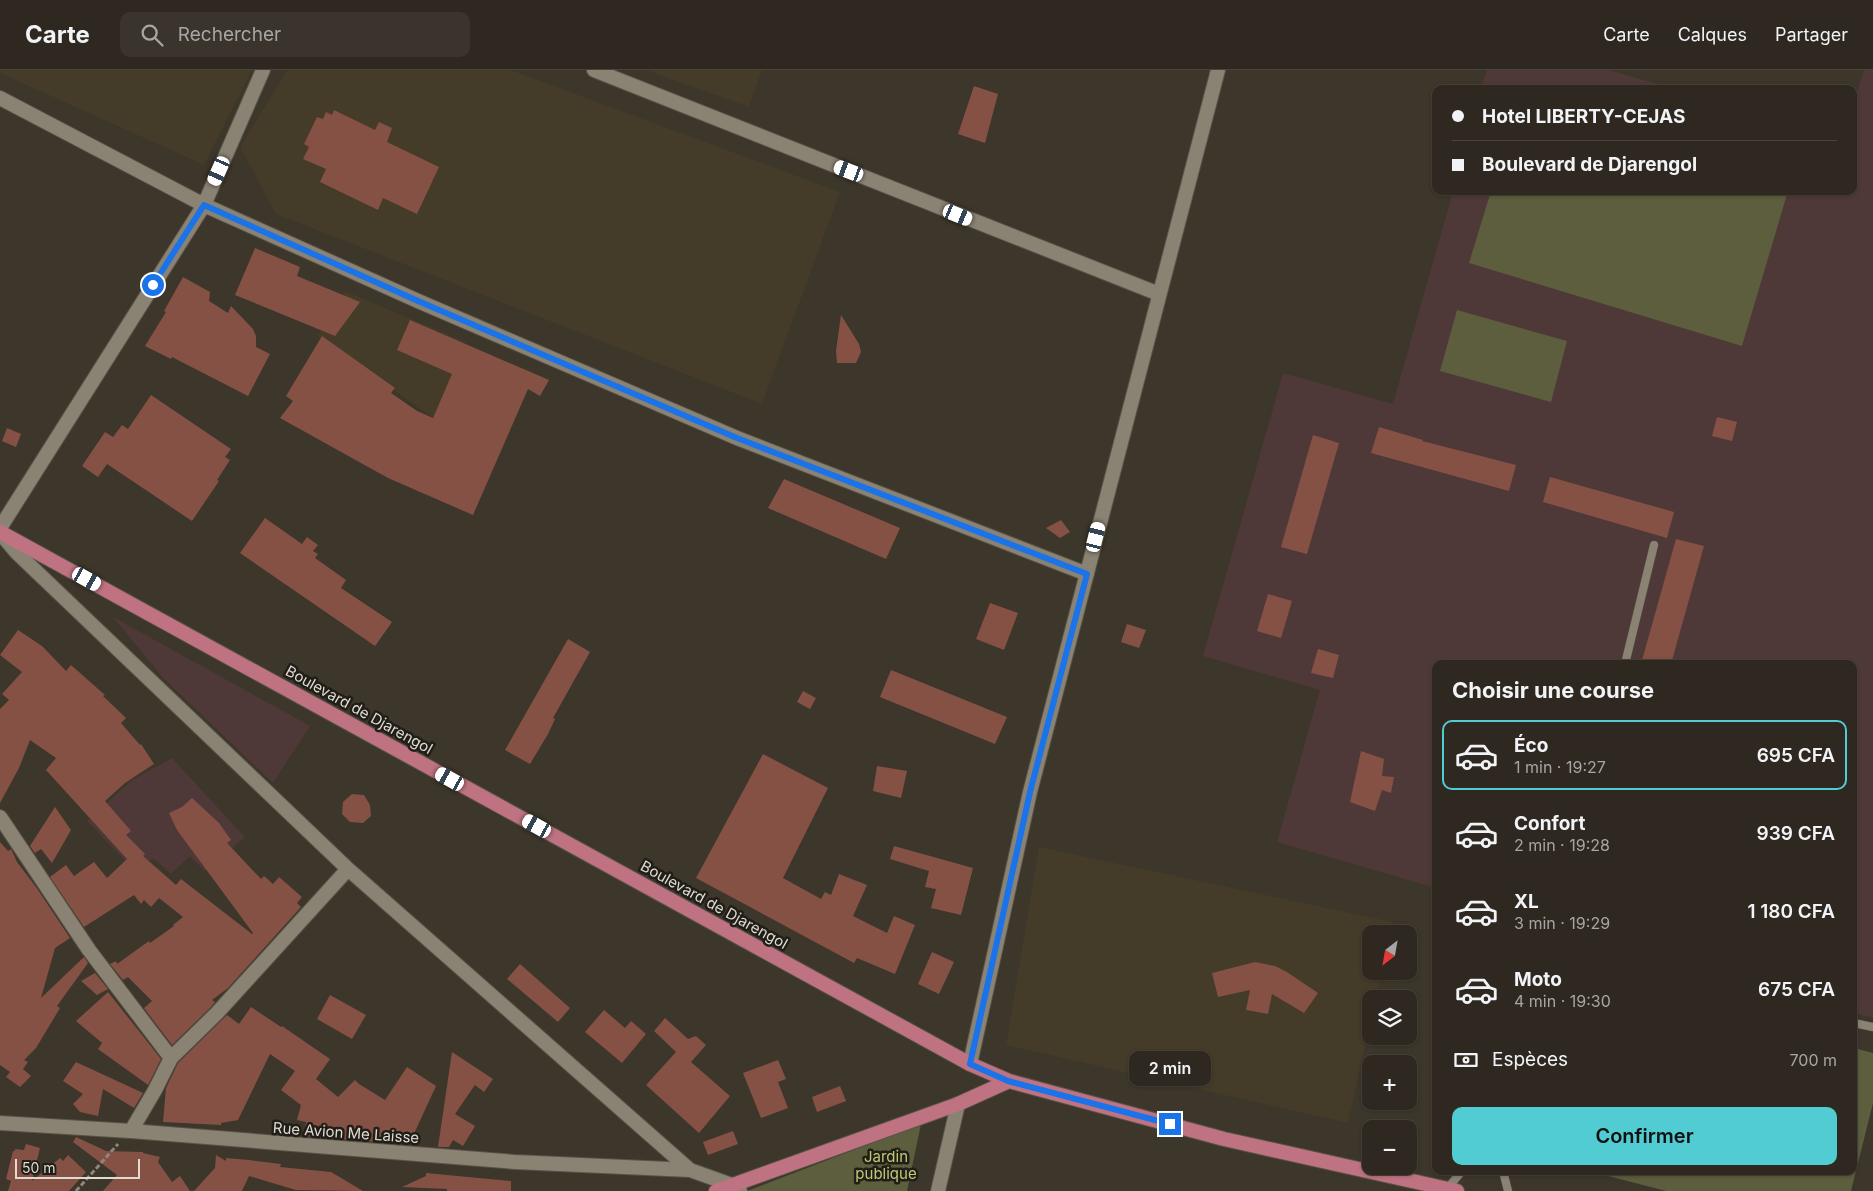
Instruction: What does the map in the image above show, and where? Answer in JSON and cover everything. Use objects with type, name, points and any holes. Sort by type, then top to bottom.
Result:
[{"type":"main road","name":"Boulevard de Djarengol","points":[[0,533],[970,1064],[1008,1081],[1224,1139],[1452,1190]]},
{"type":"main road","points":[[716,1191],[736,1188],[958,1104],[1008,1081]]},
{"type":"street","points":[[0,528],[204,205],[263,70]]},
{"type":"street","points":[[594,70],[1159,294]]},
{"type":"street","points":[[970,1064],[1030,792],[1218,70]]},
{"type":"street","points":[[0,98],[204,205],[418,301],[737,438],[1087,574]]},
{"type":"street","points":[[0,533],[17,553],[348,869],[690,1170],[736,1188]]},
{"type":"street","points":[[0,816],[89,950],[170,1058]]},
{"type":"street","points":[[131,1131],[155,1090],[170,1058],[217,1013],[348,869]]},
{"type":"street","points":[[938,1191],[958,1104]]},
{"type":"street","name":"Rue Avion Me Laisse","points":[[0,1122],[515,1162],[690,1170]]},
{"type":"lane","points":[[1626,660],[1654,545]]},
{"type":"lane","points":[[1857,1024],[1873,1027]]},
{"type":"lane","points":[[1452,1190],[1460,1175]]},
{"type":"lane","points":[[1504,1175],[1508,1191]]},
{"type":"path","points":[[76,1191],[131,1131]]},
{"type":"shaded area","points":[[0,70],[252,70],[204,165],[0,73]]},
{"type":"shaded area","points":[[287,70],[511,70],[840,192],[762,404],[276,214],[240,147]]},
{"type":"shaded area","points":[[646,70],[762,70],[749,107]]},
{"type":"shaded area","points":[[1487,70],[1609,70],[1661,85],[1482,85]]},
{"type":"shaded area","points":[[1864,70],[1873,70],[1873,1018],[1857,1014],[1857,660],[1432,660],[1432,887],[1277,842],[1320,690],[1203,656],[1283,373],[1393,404],[1452,195],[1857,195],[1857,92]]},
{"type":"shaded area","points":[[345,291],[464,341],[456,366],[433,418],[317,336]]},
{"type":"shaded area","points":[[113,617],[310,726],[273,783],[164,679]]},
{"type":"shaded area","points":[[172,758],[245,837],[205,871],[190,856],[171,874],[153,858],[137,873],[87,821],[132,780]]},
{"type":"shaded area","points":[[1039,847],[1393,922],[1392,925],[1362,925],[1362,980],[1380,980],[1378,990],[1362,990],[1362,1045],[1365,1045],[1348,1123],[1006,1045]]},
{"type":"green space","points":[[1490,195],[1787,195],[1742,346],[1469,263]]},
{"type":"green space","points":[[1457,310],[1567,341],[1551,402],[1440,371]]},
{"type":"green space","points":[[1857,1049],[1873,1053],[1873,1103],[1857,1167]]},
{"type":"green space","name":"Jardin publique","points":[[921,1124],[907,1191],[747,1191]]},
{"type":"green space","points":[[1604,1175],[1855,1175],[1851,1191],[1666,1191]]},
{"type":"building","points":[[974,86],[998,94],[985,143],[958,134]]},
{"type":"building","points":[[334,110],[375,130],[379,122],[392,128],[387,142],[439,167],[417,214],[383,198],[378,210],[320,182],[326,169],[303,159],[309,147],[304,144],[317,117],[323,119],[326,112],[332,115]]},
{"type":"building","points":[[255,248],[300,267],[297,276],[360,302],[335,336],[235,295]]},
{"type":"building","points":[[183,277],[210,292],[209,301],[228,313],[231,306],[253,329],[256,336],[256,347],[270,354],[248,396],[172,357],[171,359],[145,346],[166,312],[164,311]]},
{"type":"building","points":[[841,315],[859,344],[861,352],[856,363],[837,363],[836,351]]},
{"type":"building","points":[[410,320],[549,380],[540,396],[528,389],[473,515],[388,478],[280,418],[293,401],[286,396],[322,336],[395,388],[391,393],[417,411],[433,418],[452,374],[397,350]]},
{"type":"building","points":[[151,395],[231,449],[225,457],[230,460],[217,480],[219,481],[192,521],[107,464],[98,477],[82,466],[105,432],[113,437],[122,425],[128,429]]},
{"type":"building","points":[[1717,417],[1737,422],[1732,441],[1712,436]]},
{"type":"building","points":[[1379,427],[1422,441],[1516,465],[1509,491],[1371,453]]},
{"type":"building","points":[[7,428],[21,434],[16,447],[2,441]]},
{"type":"building","points":[[1313,435],[1339,443],[1307,554],[1281,547]]},
{"type":"building","points":[[1550,477],[1674,512],[1667,538],[1543,502]]},
{"type":"building","points":[[784,479],[900,528],[886,559],[768,508]]},
{"type":"building","points":[[265,518],[302,544],[307,537],[318,545],[313,551],[318,554],[315,558],[346,580],[341,588],[392,622],[375,646],[240,553]]},
{"type":"building","points":[[1061,520],[1070,532],[1060,538],[1046,528]]},
{"type":"building","points":[[1676,539],[1704,546],[1672,660],[1642,660]]},
{"type":"building","points":[[1268,594],[1292,601],[1281,638],[1257,631]]},
{"type":"building","points":[[990,603],[1018,613],[1004,650],[976,639]]},
{"type":"building","points":[[1127,624],[1146,630],[1139,648],[1121,642]]},
{"type":"building","points":[[18,630],[42,646],[66,671],[71,665],[105,695],[103,696],[126,718],[121,723],[141,744],[154,764],[125,783],[105,801],[131,831],[126,835],[145,854],[143,856],[176,885],[181,879],[253,933],[177,830],[169,813],[182,807],[192,798],[219,823],[231,840],[227,843],[261,879],[264,876],[273,884],[279,877],[302,897],[297,903],[301,907],[228,988],[212,1000],[215,1002],[211,1007],[172,1045],[144,1008],[152,1001],[128,977],[123,980],[110,964],[116,961],[117,964],[149,941],[150,943],[183,917],[159,898],[151,907],[144,900],[141,904],[134,895],[84,927],[50,877],[66,865],[74,876],[94,862],[107,878],[127,859],[46,770],[56,758],[30,740],[19,768],[0,803],[0,709],[9,700],[2,694],[22,672],[0,655]]},
{"type":"building","points":[[568,639],[590,652],[553,718],[555,719],[548,734],[530,764],[505,750]]},
{"type":"building","points":[[1318,649],[1339,655],[1333,678],[1311,673]]},
{"type":"building","points":[[891,670],[1007,717],[995,744],[880,697]]},
{"type":"building","points":[[803,691],[816,698],[810,709],[797,702]]},
{"type":"building","points":[[1361,751],[1384,759],[1382,776],[1394,777],[1391,793],[1382,790],[1375,811],[1350,802]]},
{"type":"building","points":[[763,754],[828,788],[783,878],[821,899],[825,892],[831,895],[839,874],[867,885],[853,916],[887,933],[894,916],[915,925],[895,974],[857,958],[854,963],[696,878]]},
{"type":"building","points":[[877,766],[907,771],[901,798],[873,791]]},
{"type":"building","points":[[352,794],[364,795],[370,805],[371,816],[363,823],[350,822],[342,814],[343,802]]},
{"type":"building","points":[[55,807],[71,830],[52,863],[41,849],[35,853],[30,846]]},
{"type":"building","points":[[0,842],[8,851],[11,849],[17,862],[70,938],[55,948],[41,998],[84,957],[88,963],[57,1006],[60,1008],[36,1048],[24,1060],[28,1062],[23,1069],[31,1076],[20,1087],[6,1077],[10,1072],[0,1065]]},
{"type":"building","points":[[894,846],[973,868],[961,915],[931,908],[936,889],[925,887],[929,871],[890,859]]},
{"type":"building","points":[[932,952],[954,962],[939,994],[918,984]]},
{"type":"building","points":[[1255,962],[1275,966],[1318,993],[1304,1013],[1272,994],[1268,1014],[1246,1010],[1250,990],[1218,997],[1212,973]]},
{"type":"building","points":[[520,964],[570,1008],[558,1022],[507,979]]},
{"type":"building","points":[[95,973],[108,989],[97,995],[81,981]]},
{"type":"building","points":[[108,992],[161,1059],[148,1085],[98,1049],[102,1043],[76,1021]]},
{"type":"building","points":[[330,995],[366,1015],[352,1039],[317,1019]]},
{"type":"building","points":[[251,1007],[330,1059],[316,1079],[338,1097],[355,1080],[385,1100],[407,1067],[436,1086],[412,1138],[406,1135],[403,1144],[304,1136],[306,1122],[297,1120],[301,1105],[281,1090],[295,1071],[270,1054],[238,1120],[221,1123],[221,1125],[163,1122],[166,1088],[178,1063],[227,1015],[239,1024]]},
{"type":"building","points":[[604,1010],[625,1028],[631,1021],[646,1034],[622,1063],[585,1032]]},
{"type":"building","points":[[665,1018],[688,1039],[696,1036],[706,1045],[691,1062],[730,1096],[699,1133],[646,1085],[676,1052],[654,1031]]},
{"type":"building","points":[[452,1052],[493,1079],[484,1092],[475,1085],[455,1114],[475,1126],[463,1146],[453,1140],[449,1147],[438,1147]]},
{"type":"building","points":[[778,1060],[786,1079],[778,1082],[788,1108],[761,1118],[743,1073]]},
{"type":"building","points":[[76,1062],[143,1093],[134,1108],[103,1089],[98,1116],[80,1112],[73,1104],[83,1094],[63,1081]]},
{"type":"building","points":[[840,1086],[846,1101],[817,1112],[812,1097]]},
{"type":"building","points":[[733,1131],[738,1144],[708,1155],[703,1142]]},
{"type":"building","points":[[76,1137],[106,1151],[143,1152],[160,1157],[158,1162],[172,1182],[180,1176],[190,1191],[103,1191],[117,1175],[73,1142]]},
{"type":"building","points":[[26,1144],[40,1148],[32,1181],[60,1158],[63,1161],[68,1155],[86,1172],[69,1191],[8,1191],[11,1181],[6,1179],[13,1151],[15,1149],[24,1150]]},
{"type":"building","points":[[216,1155],[226,1161],[226,1158],[249,1160],[281,1164],[280,1167],[331,1172],[363,1191],[296,1190],[249,1176],[242,1191],[194,1191],[215,1168]]},
{"type":"building","points":[[426,1173],[511,1181],[511,1191],[447,1191],[447,1189],[402,1187],[426,1176]]},
{"type":"route","points":[[153,285],[204,205],[418,301],[737,438],[1087,574],[1030,792],[970,1064],[1008,1081],[1170,1124]]}]
